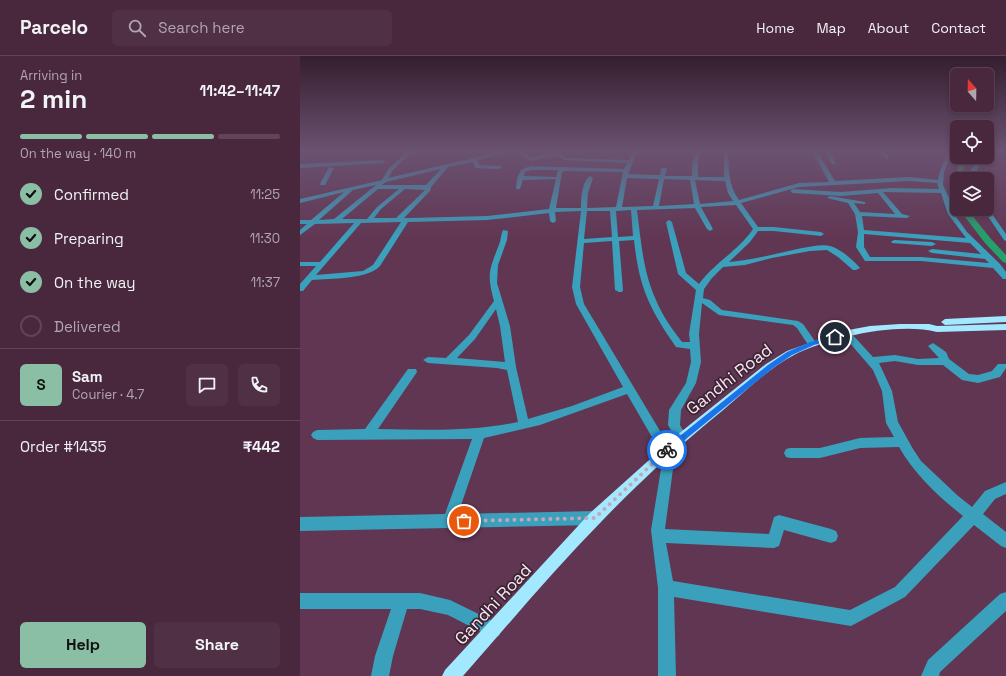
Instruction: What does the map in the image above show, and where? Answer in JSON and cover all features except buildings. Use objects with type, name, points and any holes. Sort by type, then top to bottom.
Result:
[{"type":"main road","name":"Gandhi Road","points":[[451,676],[595,518],[681,438],[770,366],[790,354],[812,344],[846,333],[870,329],[928,327],[931,323],[1006,319]]},
{"type":"main road","points":[[928,327],[937,329],[1006,327]]},
{"type":"street","points":[[323,184],[325,180]]},
{"type":"street","points":[[300,201],[389,180]]},
{"type":"street","points":[[309,278],[365,273],[371,270],[376,266],[402,219],[434,180]]},
{"type":"street","points":[[518,188],[520,180]]},
{"type":"street","points":[[553,221],[552,211],[558,180]]},
{"type":"street","points":[[589,180],[584,194],[584,210],[576,287],[580,304],[629,389],[663,454],[667,469],[658,530],[666,588],[667,676]]},
{"type":"street","points":[[619,290],[614,240],[616,208],[624,180]]},
{"type":"street","points":[[656,208],[661,180]]},
{"type":"street","points":[[694,180],[697,206],[710,229]]},
{"type":"street","points":[[727,180],[728,188],[740,208],[746,212],[756,229]]},
{"type":"street","points":[[300,222],[487,218],[552,211],[697,206],[737,203],[779,190],[798,186],[891,180]]},
{"type":"street","points":[[919,180],[940,182],[951,214],[1006,277]]},
{"type":"street","points":[[336,221],[384,181]]},
{"type":"street","points":[[377,187],[428,187]]},
{"type":"street","points":[[369,220],[404,187]]},
{"type":"street","points":[[300,233],[353,188]]},
{"type":"street","points":[[779,190],[845,194],[892,190],[943,191]]},
{"type":"street","points":[[814,192],[820,196],[863,203]]},
{"type":"street","points":[[858,214],[904,216],[880,192]]},
{"type":"street","points":[[845,194],[858,214],[861,232],[860,247],[868,259]]},
{"type":"street","points":[[634,209],[637,238],[649,295],[666,326],[679,345],[695,346]]},
{"type":"street","points":[[991,216],[1006,239]]},
{"type":"street","points":[[300,289],[360,220]]},
{"type":"street","points":[[669,222],[682,274],[700,289]]},
{"type":"street","points":[[756,229],[774,228],[821,234]]},
{"type":"street","points":[[681,438],[674,425],[675,410],[691,382],[696,362],[694,334],[700,289],[709,276],[720,265],[748,241],[756,229]]},
{"type":"street","points":[[504,231],[504,240],[494,265],[492,283],[505,326],[511,367],[524,425]]},
{"type":"street","points":[[861,232],[973,241]]},
{"type":"street","points":[[922,237],[938,261]]},
{"type":"street","points":[[580,241],[637,238]]},
{"type":"street","points":[[894,242],[979,247]]},
{"type":"street","points":[[720,265],[745,263],[770,256],[818,248],[828,248],[835,251],[856,268]]},
{"type":"street","points":[[932,251],[988,257]]},
{"type":"street","points":[[848,262],[868,259],[938,261],[997,266]]},
{"type":"street","points":[[300,264],[322,264]]},
{"type":"street","points":[[699,300],[708,302],[719,312],[798,324],[812,344]]},
{"type":"street","points":[[448,362],[472,337],[498,302]]},
{"type":"street","points":[[846,333],[877,368],[884,382],[892,423],[918,465],[952,498],[1006,541]]},
{"type":"street","points":[[933,346],[943,354],[945,361],[966,377],[978,378],[996,374],[1002,366]]},
{"type":"street","points":[[871,360],[895,358],[918,362],[945,361]]},
{"type":"street","points":[[428,360],[497,364],[511,367]]},
{"type":"street","points":[[368,434],[412,372]]},
{"type":"street","points":[[317,435],[428,435],[480,433],[524,425],[576,409],[629,389]]},
{"type":"street","points":[[449,521],[480,433]]},
{"type":"street","points":[[790,453],[820,454],[860,443],[903,442]]},
{"type":"street","points":[[666,588],[850,618],[900,592],[974,515],[990,495],[1006,488]]},
{"type":"street","points":[[300,524],[595,518]]},
{"type":"street","points":[[658,536],[774,541],[779,522],[831,536]]},
{"type":"street","points":[[930,676],[934,666],[1006,600]]},
{"type":"street","points":[[300,601],[420,601],[450,608],[493,630]]},
{"type":"street","points":[[380,676],[384,656],[401,601]]},
{"type":"waterway","points":[[968,216],[988,241],[1006,260]]},
{"type":"way so far","points":[[464,521],[595,518],[667,450]]},
{"type":"route","points":[[667,450],[770,366],[790,354],[812,344],[835,337]]}]
